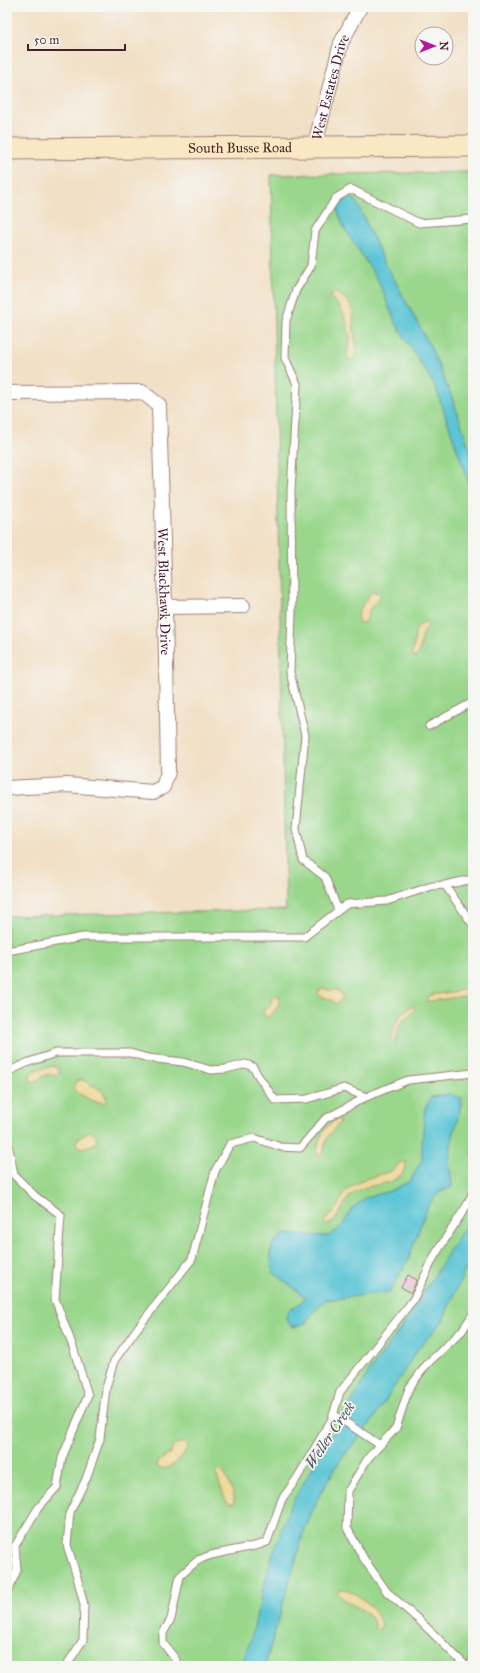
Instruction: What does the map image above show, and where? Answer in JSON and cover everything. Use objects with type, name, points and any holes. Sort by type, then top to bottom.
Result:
[{"type":"main road","name":"South Busse Road","points":[[7,149],[473,146]]},
{"type":"street","name":"West Estates Drive","points":[[314,148],[341,43],[360,7]]},
{"type":"street","name":"West Blackhawk Drive","points":[[7,393],[142,392],[158,405],[160,414],[168,772],[163,787],[153,792],[67,786],[7,788]]},
{"type":"street","points":[[165,607],[243,606]]},
{"type":"lane","points":[[338,910],[325,877],[303,860],[296,829],[305,736],[290,672],[292,612],[291,491],[297,384],[285,358],[286,320],[296,290],[311,266],[314,231],[336,198],[351,190],[418,223],[473,219]]},
{"type":"lane","points":[[429,726],[473,702]]},
{"type":"lane","points":[[7,951],[82,936],[304,936],[347,904],[387,901],[432,886],[445,885],[473,879]]},
{"type":"lane","points":[[445,885],[473,925]]},
{"type":"lane","points":[[7,1072],[29,1062],[56,1053],[130,1053],[148,1058],[183,1062],[211,1070],[226,1069],[246,1064],[253,1067],[275,1100],[307,1099],[344,1088],[366,1097]]},
{"type":"lane","points":[[66,1666],[82,1640],[84,1605],[67,1545],[70,1512],[86,1479],[100,1439],[106,1388],[114,1361],[136,1330],[192,1259],[215,1171],[230,1144],[254,1138],[281,1147],[300,1148],[325,1119],[366,1097],[408,1080],[472,1073]]},
{"type":"lane","points":[[7,1138],[14,1176],[35,1196],[61,1215],[55,1299],[73,1347],[88,1395],[62,1458],[57,1487],[38,1508],[15,1546],[17,1570],[7,1593]]},
{"type":"lane","points":[[174,1666],[176,1660],[163,1643],[163,1633],[171,1619],[180,1576],[198,1560],[267,1542],[282,1499],[298,1478],[335,1415],[340,1392],[413,1300],[435,1255],[467,1205],[473,1192]]},
{"type":"lane","points":[[465,1666],[420,1621],[387,1592],[364,1559],[347,1528],[348,1491],[368,1458],[396,1428],[409,1388],[427,1364],[462,1331],[473,1314]]},
{"type":"lane","points":[[335,1415],[380,1445]]},
{"type":"lane","points":[[471,1666],[473,1658]]},
{"type":"green space","points":[[473,172],[473,1666],[7,1666],[7,916],[286,910],[271,175]]},
{"type":"sand","points":[[333,293],[339,294],[344,298],[353,311],[356,352],[352,361],[348,359],[350,341],[349,330],[343,312],[330,296]]},
{"type":"sand","points":[[371,592],[378,592],[381,595],[370,609],[366,620],[362,623],[358,622],[358,614]]},
{"type":"sand","points":[[424,622],[428,626],[423,633],[420,650],[416,657],[412,656],[416,629]]},
{"type":"sand","points":[[323,988],[328,990],[337,990],[342,994],[342,999],[336,1004],[332,1000],[319,996],[318,991]]},
{"type":"sand","points":[[463,990],[470,993],[468,996],[426,1001],[427,997],[432,995]]},
{"type":"sand","points":[[280,996],[278,1006],[267,1018],[263,1013],[264,1009],[268,1007],[272,997]]},
{"type":"sand","points":[[413,1006],[415,1009],[398,1028],[397,1039],[394,1041],[392,1039],[398,1019],[404,1011]]},
{"type":"sand","points":[[53,1066],[59,1069],[59,1074],[46,1075],[34,1082],[30,1080],[30,1074],[35,1070]]},
{"type":"sand","points":[[83,1080],[102,1091],[105,1094],[107,1102],[98,1102],[89,1099],[73,1088],[76,1081]]},
{"type":"sand","points":[[338,1119],[340,1122],[327,1139],[324,1152],[320,1156],[317,1155],[318,1144],[322,1134],[329,1125]]},
{"type":"sand","points":[[89,1131],[96,1136],[96,1143],[83,1148],[76,1145],[77,1140]]},
{"type":"sand","points":[[406,1161],[404,1169],[395,1179],[358,1190],[352,1194],[344,1204],[335,1220],[326,1225],[323,1223],[337,1207],[344,1193],[354,1185],[365,1179],[392,1171],[400,1163]]},
{"type":"sand","points":[[179,1443],[185,1443],[188,1446],[180,1459],[176,1463],[166,1468],[162,1469],[157,1467],[158,1462],[169,1454],[173,1447]]},
{"type":"sand","points":[[220,1470],[226,1476],[233,1494],[233,1504],[226,1501],[216,1474]]},
{"type":"sand","points":[[339,1589],[345,1589],[352,1592],[367,1602],[377,1616],[380,1623],[380,1629],[376,1629],[369,1614],[341,1597],[338,1593]]},
{"type":"water","points":[[352,197],[357,203],[382,257],[430,346],[453,400],[473,459],[473,495],[435,386],[395,322],[378,280],[344,228],[336,206]]},
{"type":"water","points":[[449,1094],[462,1098],[449,1159],[452,1187],[438,1193],[427,1208],[408,1260],[390,1292],[325,1300],[305,1324],[292,1327],[286,1319],[287,1313],[296,1307],[305,1297],[273,1272],[270,1254],[273,1243],[285,1234],[329,1236],[342,1226],[353,1208],[365,1198],[390,1191],[410,1181],[422,1160],[425,1109],[431,1097]]},
{"type":"water","points":[[473,1213],[473,1259],[466,1268],[442,1322],[418,1349],[375,1417],[339,1462],[318,1498],[304,1531],[265,1666],[241,1666],[251,1639],[268,1569],[290,1506],[370,1370],[405,1323]]},
{"type":"building","points":[[408,1275],[417,1280],[411,1293],[401,1287]]},
{"type":"water label","name":"Weller Creek","points":[[330,1435]]}]
